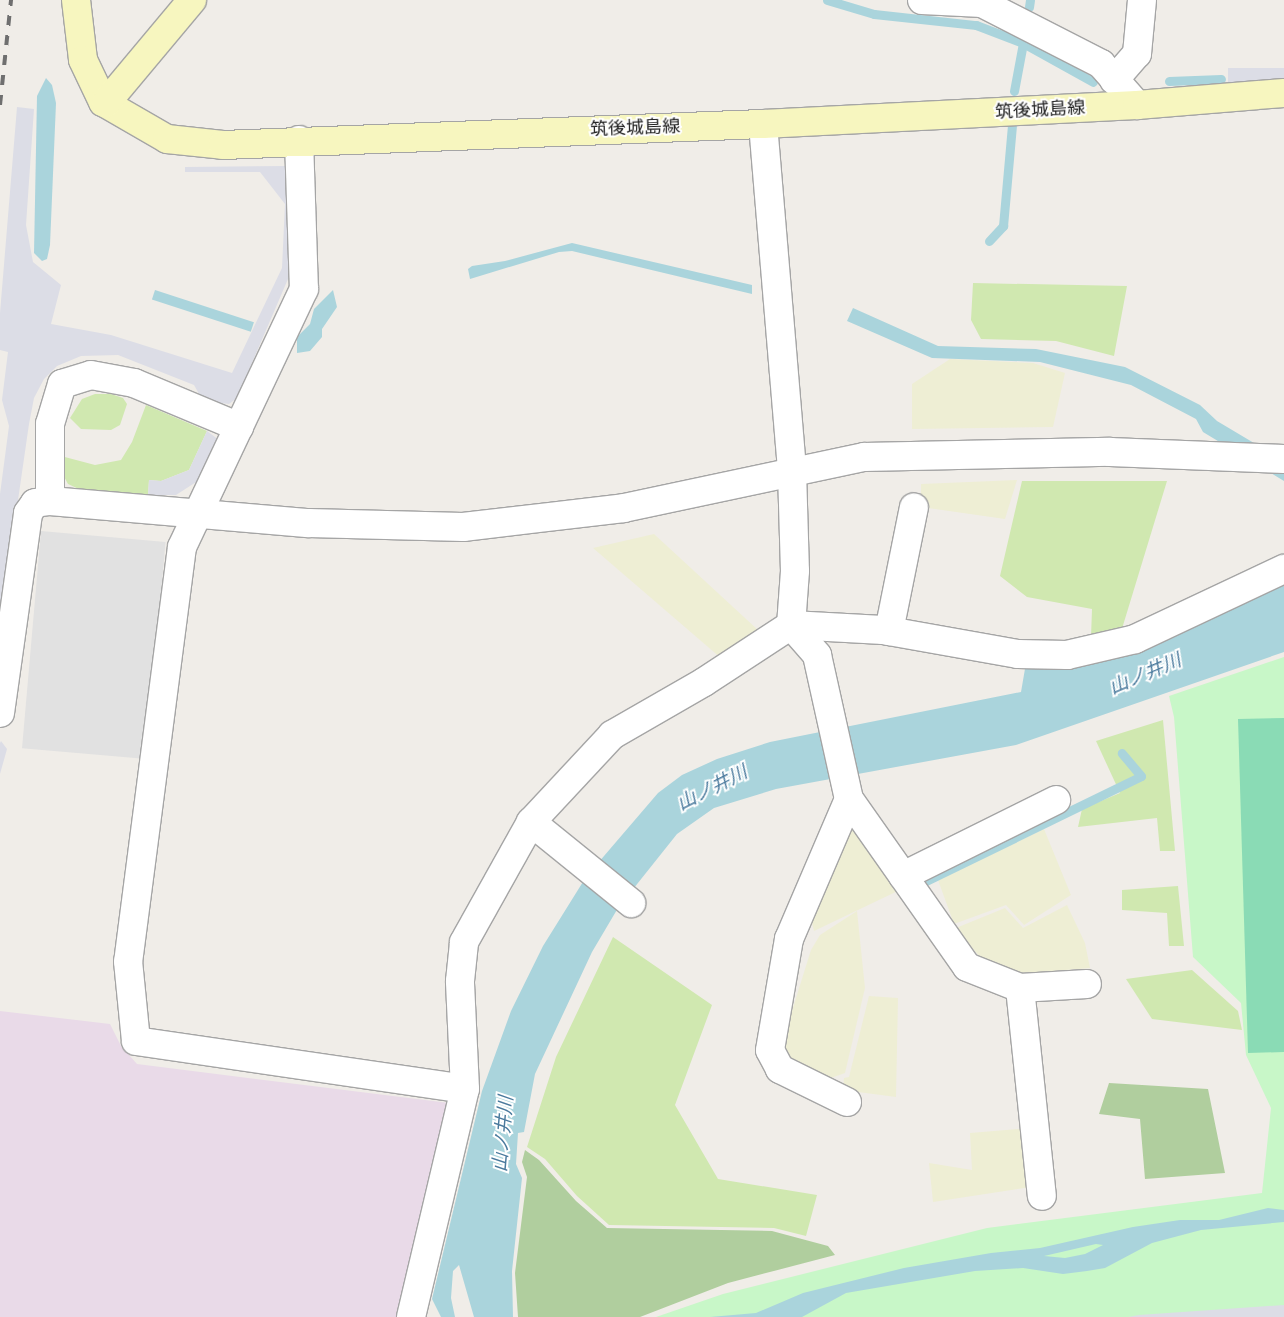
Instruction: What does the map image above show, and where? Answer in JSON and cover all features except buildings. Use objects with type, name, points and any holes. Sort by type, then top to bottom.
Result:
[{"type":"main road","points":[[76,0],[83,60],[106,103],[192,0]]},
{"type":"main road","name":"筑後城島線","points":[[106,103],[167,139],[223,144],[763,124],[1137,105],[1284,93]]},
{"type":"street","points":[[922,0],[982,3],[1101,64],[1137,105]]},
{"type":"street","points":[[1114,80],[1136,54],[1142,0]]},
{"type":"street","points":[[763,124],[792,471],[795,571],[791,625],[817,655],[847,789],[902,876],[967,967],[1020,988],[1087,984]]},
{"type":"street","points":[[299,140],[304,289],[200,513],[182,547],[128,961],[136,1041],[465,1089]]},
{"type":"street","points":[[50,501],[50,424],[62,384],[91,375],[134,383],[239,427]]},
{"type":"street","points":[[0,713],[28,513],[35,503],[50,501],[389,527],[463,527],[624,508],[864,457],[1110,452],[1284,459]]},
{"type":"street","points":[[889,631],[914,507]]},
{"type":"street","points":[[411,1317],[465,1089],[460,981],[464,942],[531,822],[612,735],[704,682],[791,625],[889,631],[1018,654],[1067,654],[1136,639],[1284,569]]},
{"type":"street","points":[[847,789],[789,939],[770,1050],[780,1069],[847,1102]]},
{"type":"street","points":[[902,876],[1056,800]]},
{"type":"street","points":[[531,822],[631,903]]},
{"type":"street","points":[[1020,988],[1042,1196]]},
{"type":"shaded area","points":[[1228,68],[1284,68],[1284,82],[1228,82]]},
{"type":"shaded area","points":[[17,107],[34,109],[26,225],[33,262],[61,285],[51,324],[111,335],[232,373],[282,268],[285,204],[260,172],[185,172],[185,167],[289,166],[291,272],[237,398],[229,404],[203,401],[194,385],[118,355],[81,356],[57,366],[44,379],[34,398],[15,521],[0,689],[0,494],[9,426],[2,400],[8,352],[0,350],[0,313]]},
{"type":"shaded area","points":[[207,431],[219,440],[207,475],[176,495],[148,495],[149,480],[161,481],[189,470]]},
{"type":"shaded area","points":[[41,531],[166,542],[147,759],[22,748]]},
{"type":"shaded area","points":[[1,741],[7,749],[0,774],[0,743]]},
{"type":"shaded area","points":[[0,1011],[110,1024],[121,1046],[137,1064],[449,1103],[397,1317],[0,1317]]},
{"type":"shaded area","points":[[1284,1305],[1284,1317],[1128,1317],[1139,1315]]},
{"type":"green space","points":[[973,283],[1127,286],[1114,356],[1056,341],[981,339],[971,320]]},
{"type":"green space","points":[[950,359],[1033,363],[1065,373],[1053,427],[912,429],[912,384]]},
{"type":"green space","points":[[95,394],[111,394],[123,398],[127,404],[120,425],[111,430],[81,429],[70,418],[82,399]]},
{"type":"green space","points":[[146,405],[207,431],[189,470],[161,481],[149,480],[148,495],[83,491],[68,484],[62,473],[61,456],[95,465],[121,460],[132,442]]},
{"type":"green space","points":[[1017,480],[1005,519],[921,507],[921,484]]},
{"type":"green space","points":[[1022,481],[1167,481],[1121,632],[1091,637],[1092,609],[1027,597],[1000,576]]},
{"type":"green space","points":[[654,534],[758,630],[722,659],[593,548]]},
{"type":"green space","points":[[1284,657],[1284,1317],[656,1317],[723,1294],[987,1228],[1262,1193],[1271,1108],[1246,1055],[1241,1003],[1193,957],[1174,717],[1169,696]]},
{"type":"green space","points":[[1284,718],[1284,1052],[1248,1053],[1238,719]]},
{"type":"green space","points":[[1163,720],[1175,851],[1160,851],[1157,818],[1078,827],[1082,809],[1120,793],[1096,741]]},
{"type":"green space","points":[[851,813],[904,888],[814,931],[810,915]]},
{"type":"green space","points":[[1044,829],[1071,895],[1024,925],[1006,905],[954,924],[938,880]]},
{"type":"green space","points":[[1178,886],[1184,946],[1169,946],[1167,913],[1122,910],[1122,890]]},
{"type":"green space","points":[[1067,905],[1085,943],[1090,968],[1015,974],[984,962],[956,928],[1005,908],[1023,928]]},
{"type":"green space","points":[[857,911],[865,988],[845,1073],[828,1079],[784,1059],[782,1043],[811,950],[820,935]]},
{"type":"green space","points":[[613,937],[712,1005],[675,1105],[718,1179],[817,1195],[806,1236],[774,1228],[609,1225],[577,1196],[545,1159],[527,1147],[556,1057]]},
{"type":"green space","points":[[1192,970],[1238,1011],[1242,1030],[1152,1019],[1126,979]]},
{"type":"green space","points":[[869,996],[898,998],[896,1097],[843,1090],[844,1078],[849,1077]]},
{"type":"green space","points":[[1109,1083],[1208,1089],[1225,1173],[1145,1179],[1140,1119],[1099,1114]]},
{"type":"green space","points":[[1030,1128],[1037,1186],[933,1202],[929,1163],[972,1170],[970,1133]]},
{"type":"green space","points":[[525,1150],[539,1160],[576,1201],[607,1228],[772,1231],[828,1246],[835,1255],[728,1283],[640,1317],[518,1317],[515,1273],[527,1177],[522,1162]]},
{"type":"water","points":[[46,78],[52,85],[56,103],[50,245],[47,259],[42,261],[34,253],[37,96]]},
{"type":"water","points":[[572,243],[752,285],[752,294],[572,251],[559,252],[470,279],[468,269],[472,266],[505,261]]},
{"type":"water","points":[[155,290],[254,322],[251,332],[152,300]]},
{"type":"water","points":[[333,290],[337,307],[322,329],[322,337],[310,351],[297,353],[297,337],[310,324],[314,309]]},
{"type":"water","points":[[853,308],[938,346],[1036,349],[1125,367],[1200,405],[1217,421],[1284,461],[1284,481],[1203,432],[1196,419],[1131,385],[1040,362],[932,358],[847,321]]},
{"type":"water","name":"山ノ井川","points":[[1284,576],[1284,652],[1016,745],[776,789],[714,808],[677,834],[618,908],[592,952],[535,1074],[524,1132],[518,1133],[516,1164],[522,1178],[512,1271],[513,1317],[474,1317],[459,1265],[453,1271],[451,1298],[455,1317],[441,1317],[432,1299],[482,1091],[511,1011],[543,946],[586,877],[658,793],[682,775],[717,759],[770,742],[1021,692],[1026,663]]},
{"type":"water","points":[[1268,1208],[1284,1210],[1284,1222],[1201,1230],[1152,1243],[1105,1268],[1063,1274],[1023,1268],[975,1271],[846,1293],[802,1317],[710,1317],[756,1313],[803,1293],[904,1268],[991,1253],[1040,1248],[1133,1227],[1180,1220],[1219,1220]],"holes":[[[1096,1244],[1103,1245],[1085,1254],[1065,1258],[1044,1256]]]},
{"type":"waterway","points":[[827,0],[874,14],[976,25],[1023,43],[1093,82]]},
{"type":"waterway","points":[[1029,7],[1030,0]]},
{"type":"waterway","points":[[1014,91],[1023,43]]},
{"type":"waterway","points":[[1169,81],[1221,79]]},
{"type":"waterway","points":[[989,241],[1003,226],[1012,126]]},
{"type":"waterway","points":[[926,881],[1141,776],[1122,753]]},
{"type":"railway","points":[[0,105],[11,0]]}]
